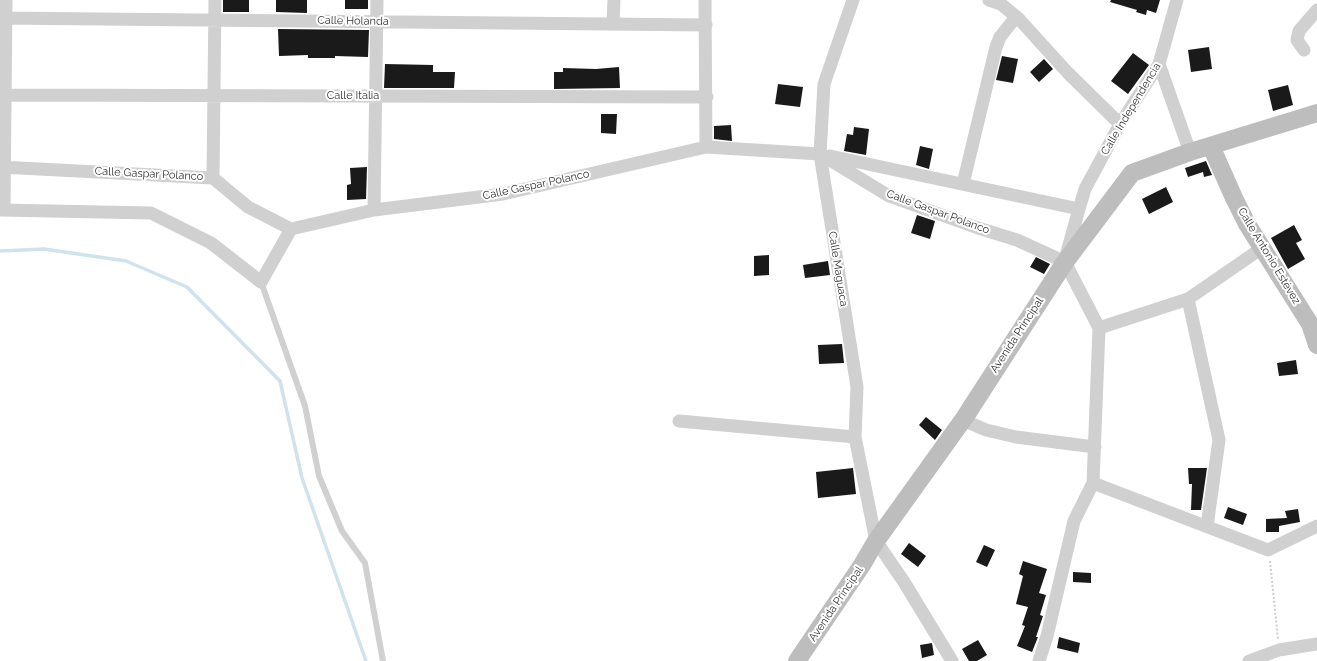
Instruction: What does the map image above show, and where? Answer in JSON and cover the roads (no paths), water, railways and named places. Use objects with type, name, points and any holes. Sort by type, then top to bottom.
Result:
[{"type":"main road","name":"Avenida Principal","points":[[797,661],[862,565],[876,541],[963,420],[1065,262],[1132,173],[1190,152],[1317,113]]},
{"type":"main road","name":"Calle Antonio Estévez","points":[[1211,146],[1247,224],[1310,324],[1317,345]]},
{"type":"street","points":[[6,0],[3,18],[2,210],[151,213],[211,243],[261,282],[291,229]]},
{"type":"street","points":[[213,178],[215,0]]},
{"type":"street","points":[[374,210],[377,0]]},
{"type":"street","points":[[613,24],[614,0]]},
{"type":"street","points":[[705,0],[707,97],[706,147]]},
{"type":"street","name":"Calle Maguaca","points":[[852,0],[824,84],[820,154],[857,387],[855,437],[876,541]]},
{"type":"street","points":[[989,0],[1001,4],[1016,17],[1068,73],[1120,124]]},
{"type":"street","name":"Calle Independencia","points":[[1065,262],[1085,189],[1120,124],[1159,64],[1177,0]]},
{"type":"street","points":[[1304,50],[1297,40],[1299,31],[1317,10]]},
{"type":"street","points":[[963,184],[996,47],[1000,37],[1016,17]]},
{"type":"street","name":"Calle Holanda","points":[[3,18],[706,25]]},
{"type":"street","points":[[1159,64],[1190,152]]},
{"type":"street","name":"Calle Italia","points":[[3,94],[707,97]]},
{"type":"street","name":"Calle Gaspar Polanco","points":[[2,167],[213,178],[248,207],[291,229],[374,210],[503,194],[706,147],[820,154],[889,196],[978,228],[1018,240],[1065,262]]},
{"type":"street","points":[[820,154],[1079,209]]},
{"type":"street","points":[[1099,328],[1188,299],[1262,248]]},
{"type":"street","points":[[1039,661],[1047,636],[1074,521],[1093,483],[1099,328],[1065,262]]},
{"type":"street","points":[[1188,299],[1218,440],[1207,526]]},
{"type":"street","points":[[963,420],[986,430],[1016,437],[1095,447]]},
{"type":"street","points":[[679,421],[855,437]]},
{"type":"street","points":[[1093,483],[1268,550],[1317,526]]},
{"type":"street","points":[[876,541],[904,582],[952,661]]},
{"type":"street","points":[[1249,661],[1279,650],[1317,644]]},
{"type":"lane","points":[[261,282],[305,406],[319,476],[342,531],[365,563],[383,661]]},
{"type":"waterway","points":[[0,251],[44,249],[126,261],[187,287],[280,381],[302,478],[366,661]]}]
